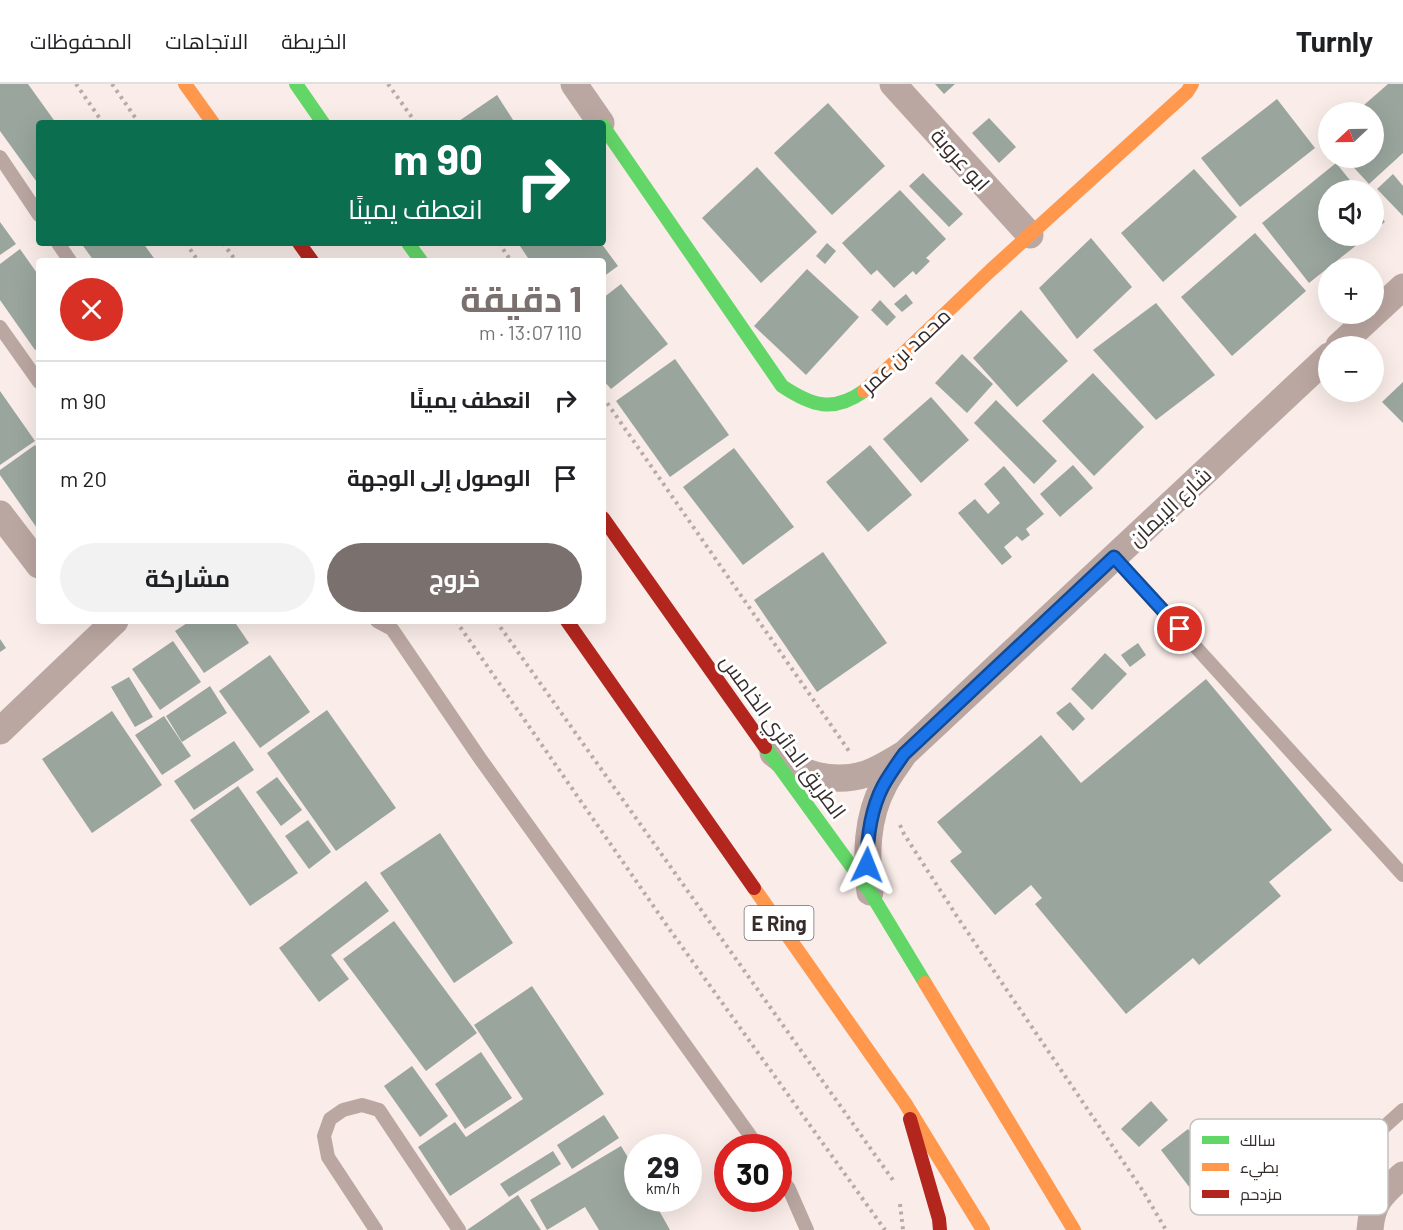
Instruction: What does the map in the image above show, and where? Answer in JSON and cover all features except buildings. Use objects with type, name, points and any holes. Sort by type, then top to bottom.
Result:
[{"type":"main road","points":[[185,84],[211,120]]},
{"type":"main road","points":[[296,84],[321,120]]},
{"type":"main road","name":"محمد بن عمر","points":[[606,130],[782,386],[804,401],[825,405],[845,402],[868,388],[1030,235],[1187,92],[1192,84]]},
{"type":"main road","name":"الطريق الدائري الخامس","points":[[606,522],[870,892],[1074,1230]]},
{"type":"main road","name":"E Ring","points":[[569,624],[905,1103],[983,1230]]},
{"type":"main road","points":[[905,1103],[939,1218],[940,1230]]},
{"type":"street","name":"محمد بن عمر","points":[[574,84],[599,120]]},
{"type":"street","name":"ابو عروبة","points":[[893,84],[1030,235]]},
{"type":"street","points":[[1350,336],[1403,287]]},
{"type":"street","name":"شارع الإيمان","points":[[870,892],[867,865],[874,780],[1318,366]]},
{"type":"street","points":[[0,514],[36,561]]},
{"type":"street","points":[[0,731],[88,631],[107,624]]},
{"type":"street","points":[[765,746],[781,760],[800,771],[821,777],[874,780]]},
{"type":"street","points":[[1388,1189],[1403,1175]]},
{"type":"lane","points":[[0,157],[36,211]]},
{"type":"lane","points":[[0,327],[36,378]]},
{"type":"lane","points":[[1114,557],[1403,875]]},
{"type":"lane","points":[[383,624],[392,629],[479,758],[749,1134]]},
{"type":"lane","points":[[376,1230],[328,1157],[324,1136],[330,1119],[343,1110],[362,1106],[379,1110],[459,1230]]},
{"type":"lane","points":[[1388,1123],[1403,1110]]},
{"type":"lane","points":[[792,1196],[807,1230]]},
{"type":"path","points":[[76,84],[101,120]]},
{"type":"path","points":[[112,84],[137,120]]},
{"type":"path","points":[[388,84],[414,120]]},
{"type":"path","points":[[606,401],[874,780],[904,834],[958,918],[1143,1191],[1166,1230]]},
{"type":"path","points":[[458,624],[670,930],[885,1230]]},
{"type":"path","points":[[498,624],[898,1188]]},
{"type":"path","points":[[900,1198],[903,1230]]},
{"type":"traffic: fast","points":[[296,84],[321,120]]},
{"type":"traffic: fast","points":[[606,130],[782,386],[803,398],[823,404],[842,402],[864,391]]},
{"type":"traffic: fast","points":[[410,246],[419,258]]},
{"type":"traffic: fast","points":[[765,747],[870,892],[925,983]]},
{"type":"traffic: slow","points":[[185,84],[211,120]]},
{"type":"traffic: slow","points":[[864,391],[991,270],[1187,92],[1192,84]]},
{"type":"traffic: slow","points":[[754,888],[905,1103],[983,1230]]},
{"type":"traffic: slow","points":[[925,983],[1074,1230]]},
{"type":"traffic: jam","points":[[301,246],[310,258]]},
{"type":"traffic: jam","points":[[606,522],[765,747]]},
{"type":"traffic: jam","points":[[569,624],[754,888]]},
{"type":"traffic: jam","points":[[910,1119],[939,1219],[940,1230]]},
{"type":"route","points":[[867,865],[868,838],[873,811],[883,786],[904,754],[1114,557],[1180,629]]}]
